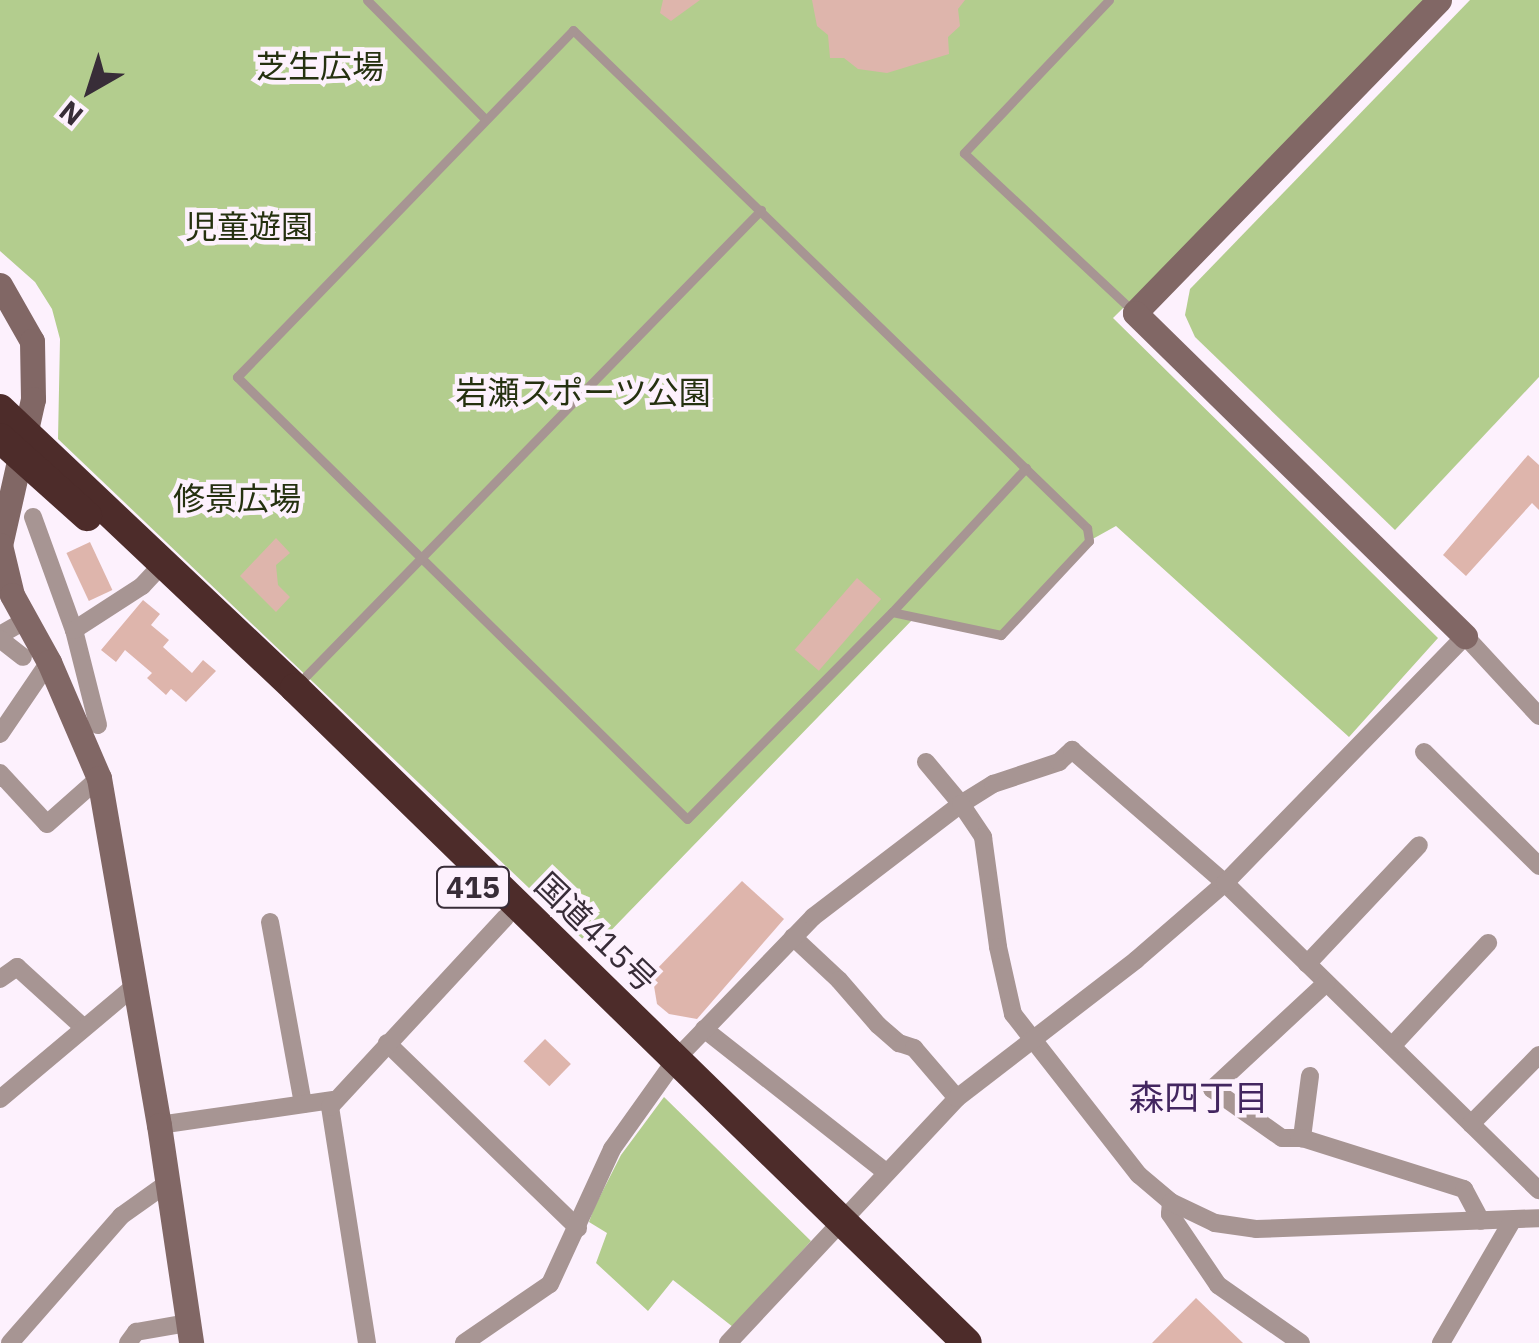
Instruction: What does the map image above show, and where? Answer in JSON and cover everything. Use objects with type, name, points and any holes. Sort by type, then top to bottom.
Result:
[{"type":"highway","name":"国道415号","points":[[0,409],[16,441],[295,688],[835,1227],[967,1343]]},
{"type":"highway","name":"国道415号","points":[[158,569],[505,918],[670,1066]]},
{"type":"highway","name":"国道415号","points":[[835,1227],[940,1343]]},
{"type":"street","points":[[1439,0],[1135,313],[1464,636],[1539,716]]},
{"type":"street","points":[[0,285],[32,341],[34,399],[16,441],[0,544],[12,594],[49,662],[99,778],[159,1125],[189,1333],[136,1332],[128,1343]]},
{"type":"street","points":[[33,517],[74,630],[98,725]]},
{"type":"street","points":[[74,630],[158,569]]},
{"type":"street","points":[[23,657],[0,637],[26,620]]},
{"type":"street","points":[[728,1343],[957,1098],[1136,960],[1226,883],[1464,636]]},
{"type":"street","points":[[0,734],[49,662]]},
{"type":"street","points":[[464,1343],[550,1284],[612,1150],[670,1066],[813,916],[961,804],[993,784],[1059,762],[1072,750],[1226,883],[1539,1190]]},
{"type":"street","points":[[1424,752],[1539,866]]},
{"type":"street","points":[[926,762],[982,837],[998,947],[1014,1014],[1139,1174],[1170,1202],[1214,1223],[1256,1229],[1539,1218]]},
{"type":"street","points":[[0,773],[46,824],[99,778]]},
{"type":"street","points":[[1307,964],[1419,845]]},
{"type":"street","points":[[366,1343],[330,1107],[505,918]]},
{"type":"street","points":[[270,922],[303,1104]]},
{"type":"street","points":[[793,937],[840,980],[878,1025],[899,1043],[914,1048],[957,1098]]},
{"type":"street","points":[[1392,1046],[1488,944]]},
{"type":"street","points":[[0,980],[18,967],[83,1027]]},
{"type":"street","points":[[1326,983],[1212,1090],[1282,1138],[1302,1138],[1464,1189],[1481,1221]]},
{"type":"street","points":[[0,1099],[136,985]]},
{"type":"street","points":[[704,1029],[886,1172]]},
{"type":"street","points":[[387,1043],[578,1228]]},
{"type":"street","points":[[1471,1124],[1539,1055]]},
{"type":"street","points":[[1302,1138],[1310,1076]]},
{"type":"street","points":[[159,1125],[333,1100]]},
{"type":"street","points":[[10,1343],[121,1216],[166,1184]]},
{"type":"street","points":[[1170,1202],[1170,1214],[1218,1284],[1301,1343]]},
{"type":"street","points":[[1441,1343],[1512,1221]]},
{"type":"lane","points":[[367,0],[485,119]]},
{"type":"lane","points":[[1109,0],[964,154],[1135,313]]},
{"type":"lane","points":[[892,612],[1001,635],[1084,548],[1089,540],[1087,528],[1026,468],[762,210],[573,30],[237,377],[686,819],[892,612],[1026,468]]},
{"type":"lane","points":[[295,688],[762,210]]},
{"type":"green space","name":"岩瀬スポーツ公園","points":[[0,0],[1435,0],[1113,318],[1438,638],[1349,737],[1116,526],[1089,541],[1001,635],[915,617],[593,949],[58,439],[60,339],[52,309],[35,282],[0,251]]},
{"type":"green space","points":[[1470,0],[1539,0],[1539,377],[1395,530],[1195,337],[1185,315],[1190,289]]},
{"type":"green space","points":[[664,1097],[811,1241],[733,1327],[673,1280],[648,1311],[596,1263],[607,1233],[589,1222],[594,1208],[621,1155]]},
{"type":"building","points":[[663,0],[700,0],[671,21],[660,13]]},
{"type":"building","points":[[812,0],[965,0],[958,9],[960,26],[948,37],[949,54],[887,73],[858,69],[844,58],[830,58],[828,35],[817,26]]},
{"type":"building","points":[[1528,455],[1539,465],[1539,510],[1532,503],[1466,576],[1443,555]]},
{"type":"building","points":[[276,538],[290,553],[276,565],[278,585],[290,597],[276,612],[240,576]]},
{"type":"building","points":[[90,542],[112,590],[89,601],[66,553]]},
{"type":"building","points":[[857,578],[881,599],[819,671],[795,650]]},
{"type":"building","points":[[143,600],[160,614],[151,625],[169,640],[163,647],[192,673],[203,660],[216,671],[186,702],[171,689],[166,695],[147,678],[152,673],[125,650],[116,662],[101,650]]},
{"type":"building","points":[[742,881],[784,919],[697,1019],[669,1014],[657,1004],[652,974]]},
{"type":"building","points":[[545,1039],[571,1064],[549,1086],[523,1061]]},
{"type":"building","points":[[1196,1298],[1243,1343],[1152,1343]]},
{"type":"district","name":"森四丁目","points":[[1199,1097]]},
{"type":"park label","name":"芝生広場","points":[[320,66]]},
{"type":"park label","name":"児童遊園","points":[[249,226]]},
{"type":"park label","name":"修景広場","points":[[237,498]]}]
